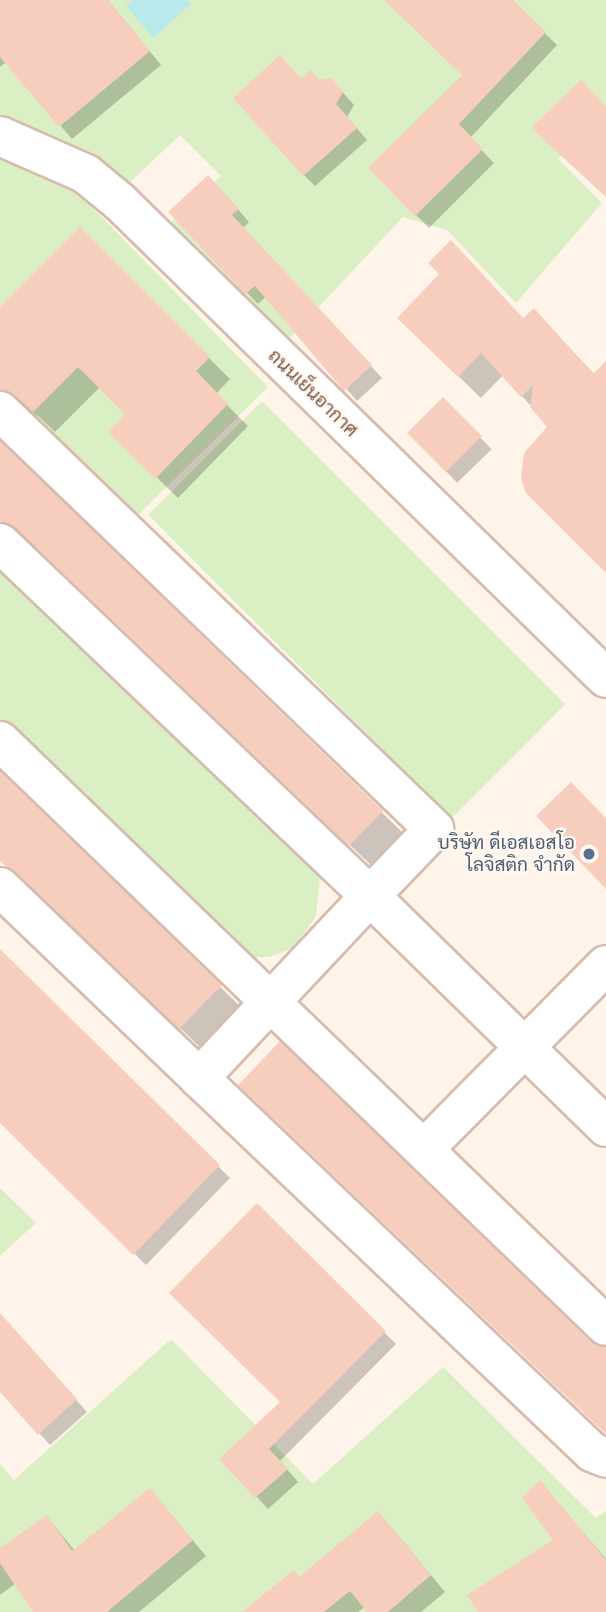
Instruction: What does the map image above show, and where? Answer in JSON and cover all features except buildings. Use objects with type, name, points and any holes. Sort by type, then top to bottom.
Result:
[{"type":"street","name":"ถนนเย็นอากาศ","points":[[0,136],[86,174],[120,202],[606,678]]},
{"type":"street","points":[[0,411],[434,829],[199,1078]]},
{"type":"street","points":[[0,543],[606,1127]]},
{"type":"street","points":[[0,741],[606,1325]]},
{"type":"street","points":[[0,887],[592,1452],[606,1458]]},
{"type":"street","points":[[424,1149],[606,965]]},
{"type":"green space","points":[[29,0],[606,0],[606,114],[558,159],[602,203],[516,303],[447,230],[403,217],[285,343],[165,228],[221,176],[180,135],[124,188],[0,123],[0,25]]},
{"type":"green space","points":[[0,159],[70,185],[268,387],[130,523],[0,400]]},
{"type":"green space","points":[[262,401],[565,704],[452,818],[148,515]]},
{"type":"green space","points":[[0,561],[321,868],[316,916],[294,948],[269,957],[244,958],[0,725]]},
{"type":"green space","points":[[0,1188],[36,1223],[0,1256]]},
{"type":"green space","points":[[171,1339],[313,1484],[443,1367],[596,1518],[606,1511],[606,1612],[0,1612],[0,1464],[14,1480]]},
{"type":"water","points":[[133,0],[188,0],[191,4],[153,38],[126,6]]},
{"type":"place","name":"บริษัท ดีเอสเอสโอ โลจิสติก จำกัด","points":[[589,854]]}]
